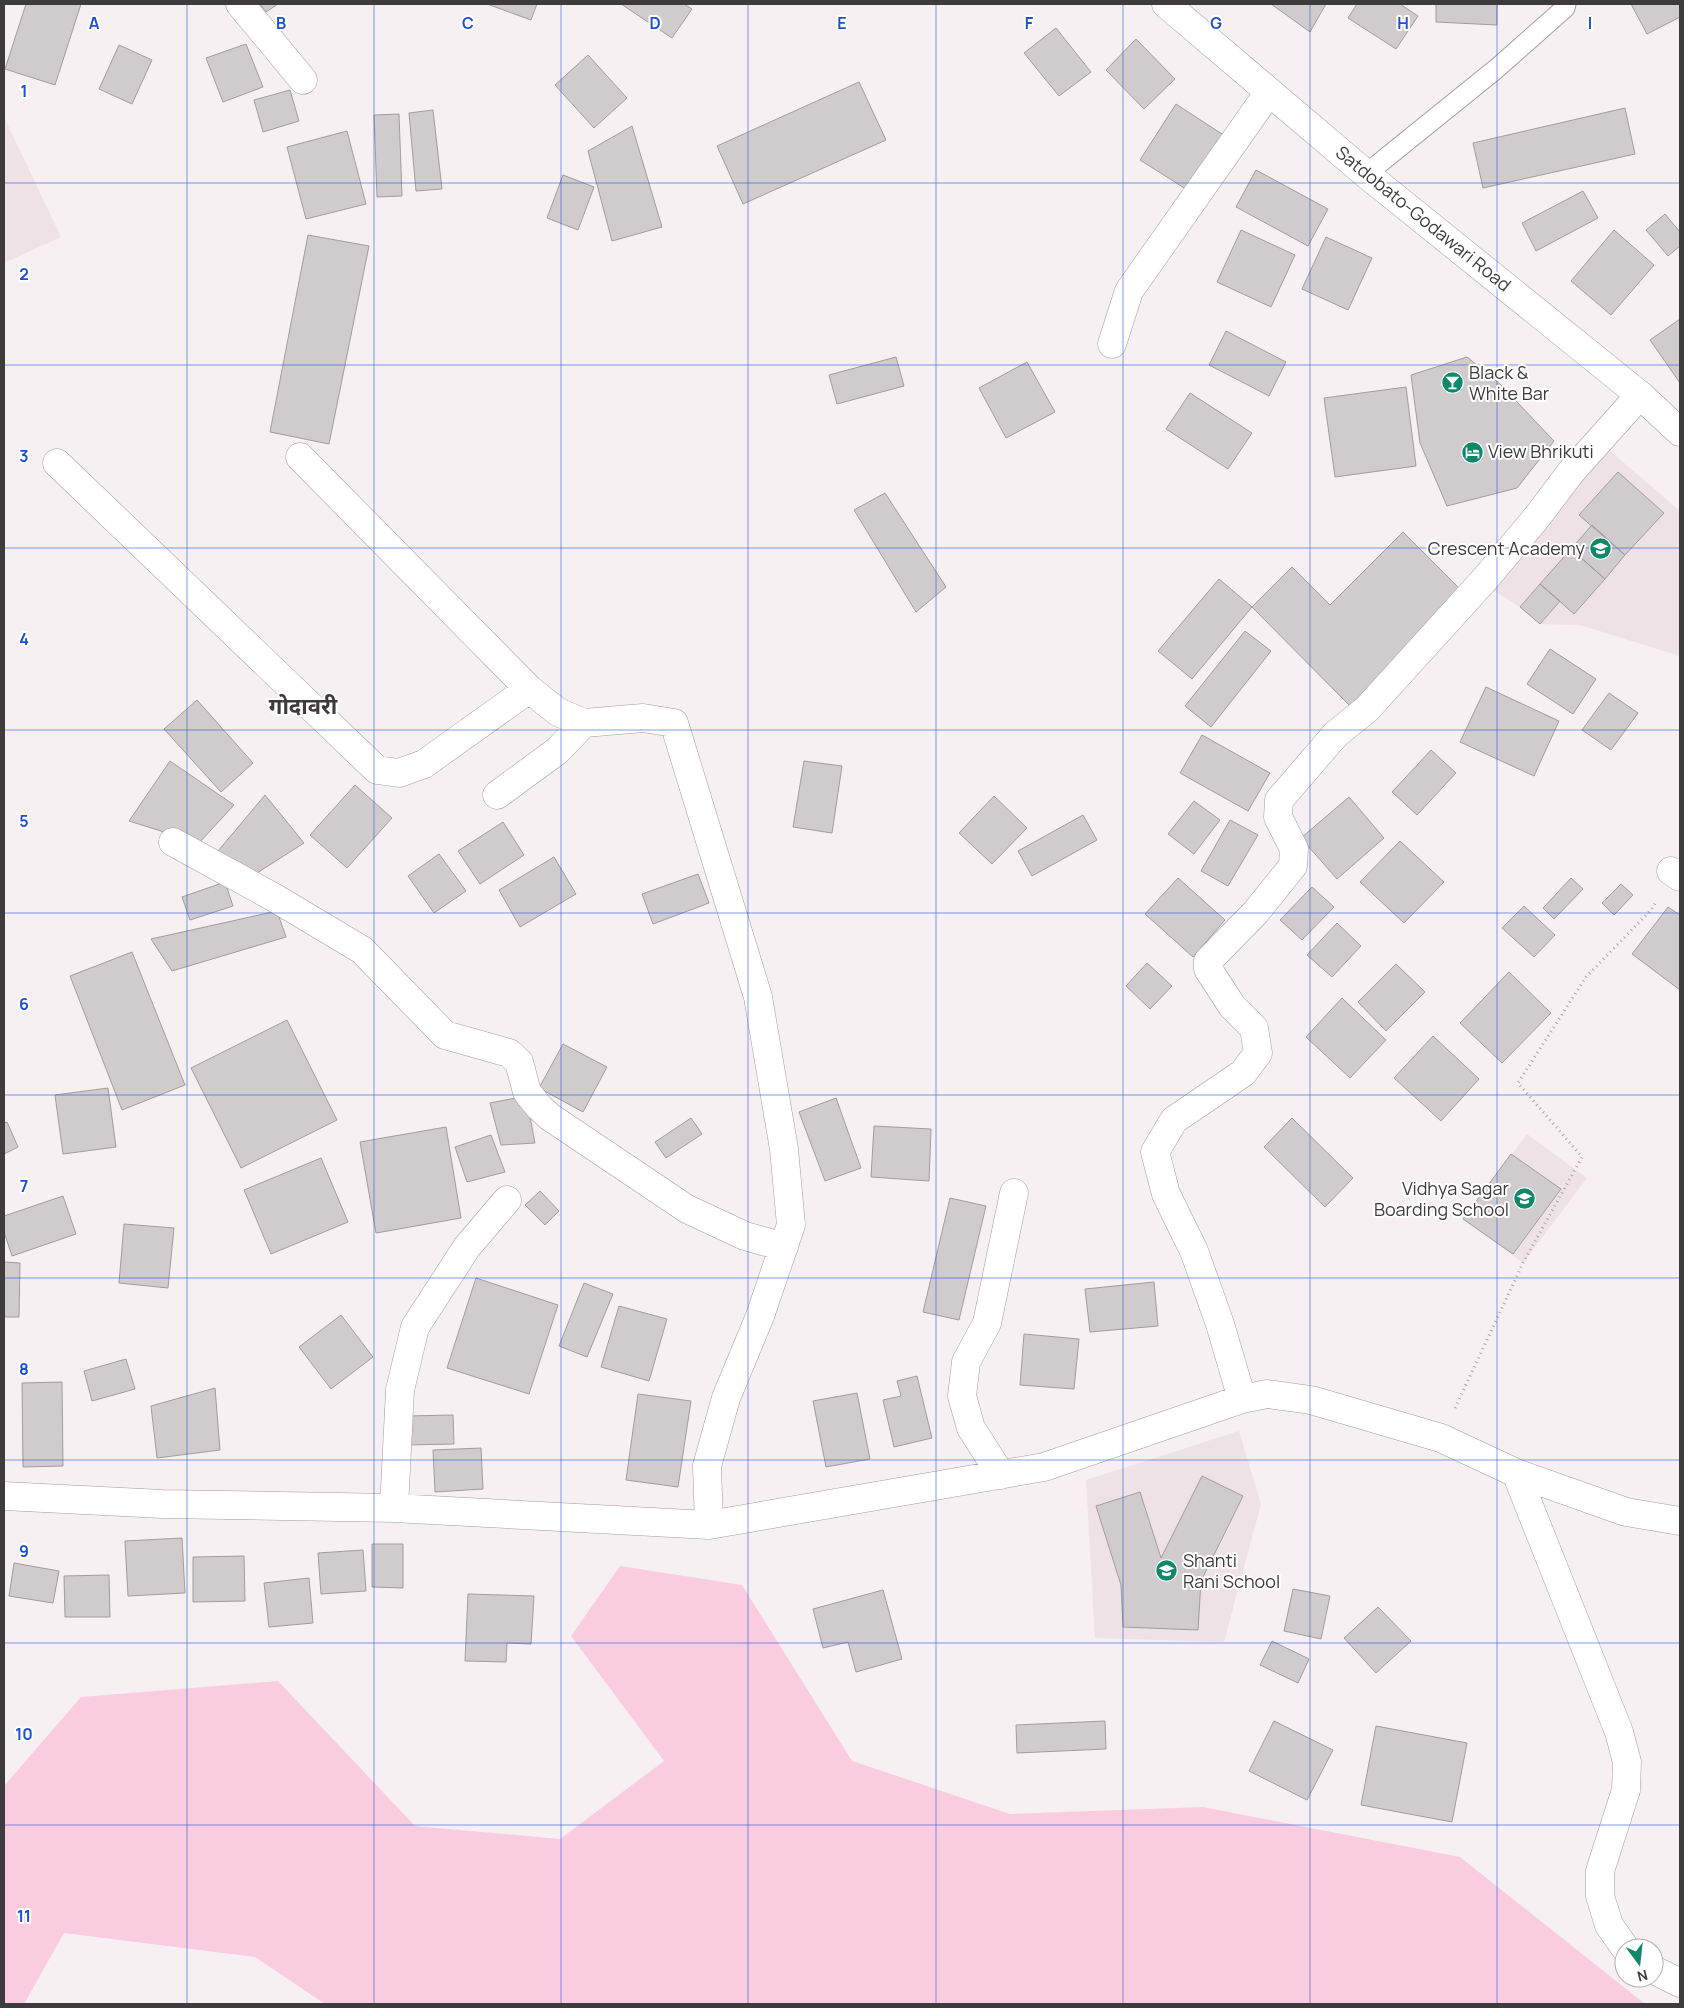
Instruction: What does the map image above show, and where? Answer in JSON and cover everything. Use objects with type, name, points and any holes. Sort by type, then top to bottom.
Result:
[{"type":"street","points":[[240,4],[303,80]]},
{"type":"street","name":"Satdobato-Godawari Road","points":[[1166,4],[1366,174],[1640,395],[1680,432]]},
{"type":"street","points":[[1112,344],[1129,291],[1270,92]]},
{"type":"street","points":[[1242,1399],[1220,1324],[1194,1251],[1166,1194],[1155,1152],[1174,1120],[1243,1073],[1258,1053],[1254,1028],[1232,1006],[1208,970],[1208,961],[1255,914],[1293,866],[1294,849],[1278,817],[1279,800],[1336,734],[1367,709],[1484,579],[1537,517],[1572,472],[1640,395]]},
{"type":"street","points":[[300,457],[529,689],[558,712],[584,723],[643,718],[674,722],[758,997],[784,1149],[791,1225],[760,1316],[726,1398],[707,1466],[709,1525]]},
{"type":"street","points":[[57,463],[376,770],[399,773],[424,764],[529,689]]},
{"type":"street","points":[[497,795],[557,751],[584,723]]},
{"type":"street","points":[[173,842],[276,898],[362,950],[445,1035],[509,1053],[519,1062],[527,1092],[544,1112],[687,1209],[745,1236],[784,1247]]},
{"type":"street","points":[[1001,1475],[971,1428],[962,1396],[966,1362],[987,1323],[1014,1193]]},
{"type":"street","points":[[394,1508],[400,1390],[415,1327],[467,1247],[507,1200]]},
{"type":"street","points":[[4,1496],[162,1504],[394,1508],[709,1525],[1044,1467],[1242,1399],[1267,1394],[1311,1400],[1441,1438],[1516,1473],[1626,1512],[1680,1521]]},
{"type":"street","points":[[1516,1473],[1619,1732],[1627,1762],[1626,1790],[1600,1871],[1600,1896],[1609,1925],[1618,1938]]},
{"type":"street","points":[[1664,1975],[1680,1983]]},
{"type":"lane","points":[[1366,174],[1496,69],[1564,8],[1566,4]]},
{"type":"path","points":[[1441,1438],[1523,1263],[1582,1157],[1518,1082],[1586,977],[1651,910],[1676,874]]},
{"type":"shaded area","points":[[4,117],[61,237],[4,263]]},
{"type":"shaded area","name":"Crescent Academy","points":[[1608,449],[1680,511],[1680,656],[1580,625],[1540,624],[1520,607],[1488,587]]},
{"type":"shaded area","name":"Vidhya Sagar Boarding School","points":[[1527,1134],[1587,1178],[1523,1263],[1463,1219]]},
{"type":"shaded area","name":"Shanti Rani School","points":[[1239,1431],[1261,1504],[1224,1642],[1095,1638],[1086,1480]]},
{"type":"shaded area","points":[[620,1566],[742,1585],[852,1761],[1010,1814],[1203,1807],[1460,1857],[1614,1979],[1614,1988],[1625,1988],[1645,2004],[325,2004],[255,1957],[64,1933],[24,2004],[4,2004],[4,1786],[81,1697],[278,1681],[415,1826],[560,1839],[664,1761],[571,1636]]},
{"type":"building","points":[[26,4],[81,4],[55,85],[5,69]]},
{"type":"building","points":[[260,4],[278,4],[266,12]]},
{"type":"building","points":[[487,4],[537,4],[531,20]]},
{"type":"building","points":[[621,4],[684,4],[692,9],[672,38]]},
{"type":"building","points":[[1271,4],[1326,4],[1310,32]]},
{"type":"building","points":[[1357,4],[1400,4],[1418,16],[1396,49],[1348,18]]},
{"type":"building","points":[[1436,4],[1497,4],[1497,25],[1436,22]]},
{"type":"building","points":[[1631,4],[1680,4],[1680,17],[1647,34]]},
{"type":"building","points":[[1056,28],[1091,72],[1059,96],[1024,53]]},
{"type":"building","points":[[1136,39],[1175,79],[1144,109],[1106,70]]},
{"type":"building","points":[[246,44],[263,87],[223,102],[206,58]]},
{"type":"building","points":[[119,45],[152,60],[132,104],[99,89]]},
{"type":"building","points":[[588,55],[627,98],[594,128],[555,85]]},
{"type":"building","points":[[859,82],[886,140],[743,204],[717,146]]},
{"type":"building","points":[[290,90],[299,121],[263,132],[254,100]]},
{"type":"building","points":[[1176,104],[1225,136],[1189,191],[1140,160]]},
{"type":"building","points":[[1625,108],[1635,154],[1483,188],[1473,143]]},
{"type":"building","points":[[433,110],[442,189],[416,191],[409,113]]},
{"type":"building","points":[[399,114],[402,196],[377,197],[374,115]]},
{"type":"building","points":[[632,126],[662,227],[612,241],[588,151]]},
{"type":"building","points":[[347,131],[366,204],[306,219],[287,147]]},
{"type":"building","points":[[1256,170],[1328,209],[1308,246],[1236,207]]},
{"type":"building","points":[[563,175],[594,187],[578,230],[547,218]]},
{"type":"building","points":[[1583,191],[1598,218],[1536,251],[1522,223]]},
{"type":"building","points":[[1665,214],[1680,232],[1680,246],[1668,256],[1646,230]]},
{"type":"building","points":[[1241,230],[1295,255],[1271,307],[1217,282]]},
{"type":"building","points":[[1614,230],[1654,265],[1611,315],[1571,281]]},
{"type":"building","points":[[308,235],[369,246],[329,444],[270,432]]},
{"type":"building","points":[[1326,237],[1372,258],[1348,310],[1302,289]]},
{"type":"building","points":[[1680,319],[1680,383],[1650,340]]},
{"type":"building","points":[[1226,331],[1286,362],[1269,396],[1209,365]]},
{"type":"building","points":[[896,357],[904,386],[837,404],[829,375]]},
{"type":"building","points":[[1467,357],[1500,384],[1554,441],[1517,488],[1447,506],[1420,443],[1411,375]]},
{"type":"building","points":[[1027,362],[1055,412],[1006,438],[979,388]]},
{"type":"building","points":[[1406,387],[1416,466],[1335,477],[1324,398]]},
{"type":"building","points":[[1190,393],[1252,433],[1228,469],[1166,429]]},
{"type":"building","points":[[1618,472],[1664,513],[1625,555],[1579,515]]},
{"type":"building","points":[[885,493],[946,587],[916,612],[854,510]]},
{"type":"building","points":[[1592,525],[1625,555],[1605,579],[1571,549]]},
{"type":"building","points":[[1403,532],[1464,593],[1350,706],[1252,607],[1292,567],[1330,605]]},
{"type":"building","points":[[1571,549],[1605,579],[1574,614],[1540,584]]},
{"type":"building","points":[[1219,579],[1252,607],[1192,679],[1158,651]]},
{"type":"building","points":[[1540,584],[1560,601],[1540,624],[1520,607]]},
{"type":"building","points":[[1245,631],[1271,651],[1211,727],[1185,706]]},
{"type":"building","points":[[1550,649],[1596,679],[1573,714],[1527,684]]},
{"type":"building","points":[[1486,687],[1559,721],[1534,776],[1460,742]]},
{"type":"building","points":[[1609,693],[1638,713],[1611,750],[1582,730]]},
{"type":"building","points":[[197,700],[253,763],[221,792],[164,729]]},
{"type":"building","points":[[1202,735],[1270,773],[1248,811],[1180,773]]},
{"type":"building","points":[[1431,750],[1456,773],[1417,815],[1392,792]]},
{"type":"building","points":[[170,761],[234,805],[199,843],[129,821]]},
{"type":"building","points":[[804,761],[842,766],[832,833],[793,827]]},
{"type":"building","points":[[355,785],[392,818],[347,868],[310,835]]},
{"type":"building","points":[[265,795],[304,843],[246,880],[218,851]]},
{"type":"building","points":[[994,796],[1027,828],[992,864],[959,833]]},
{"type":"building","points":[[1349,797],[1384,838],[1337,879],[1301,838]]},
{"type":"building","points":[[1194,801],[1220,820],[1194,854],[1168,834]]},
{"type":"building","points":[[1083,815],[1097,840],[1032,876],[1018,851]]},
{"type":"building","points":[[1230,820],[1258,835],[1228,886],[1201,871]]},
{"type":"building","points":[[503,822],[524,855],[480,884],[458,851]]},
{"type":"building","points":[[1400,841],[1444,882],[1404,923],[1360,882]]},
{"type":"building","points":[[439,854],[466,891],[434,913],[408,876]]},
{"type":"building","points":[[554,857],[576,894],[520,927],[499,890]]},
{"type":"building","points":[[698,874],[709,903],[653,924],[642,894]]},
{"type":"building","points":[[1178,878],[1225,920],[1193,957],[1145,914]]},
{"type":"building","points":[[1571,878],[1583,889],[1554,919],[1543,908]]},
{"type":"building","points":[[225,882],[233,906],[190,920],[182,897]]},
{"type":"building","points":[[1621,884],[1633,895],[1614,915],[1602,903]]},
{"type":"building","points":[[1312,887],[1334,907],[1302,940],[1280,920]]},
{"type":"building","points":[[1524,906],[1555,935],[1534,957],[1502,928]]},
{"type":"building","points":[[1668,907],[1680,915],[1680,990],[1632,954]]},
{"type":"building","points":[[277,911],[286,937],[172,971],[151,939]]},
{"type":"building","points":[[1337,923],[1361,946],[1332,977],[1307,955]]},
{"type":"building","points":[[132,952],[185,1085],[122,1110],[70,976]]},
{"type":"building","points":[[1147,963],[1172,986],[1150,1009],[1126,986]]},
{"type":"building","points":[[1396,964],[1425,992],[1386,1031],[1358,1002]]},
{"type":"building","points":[[1509,972],[1551,1013],[1502,1063],[1460,1023]]},
{"type":"building","points":[[1342,998],[1386,1040],[1350,1078],[1306,1037]]},
{"type":"building","points":[[287,1020],[337,1120],[241,1168],[191,1068]]},
{"type":"building","points":[[1433,1036],[1479,1079],[1441,1121],[1394,1078]]},
{"type":"building","points":[[563,1044],[607,1067],[583,1112],[539,1088]]},
{"type":"building","points":[[108,1088],[116,1147],[63,1154],[55,1095]]},
{"type":"building","points":[[526,1096],[535,1143],[501,1145],[490,1103]]},
{"type":"building","points":[[836,1098],[861,1168],[825,1181],[799,1112]]},
{"type":"building","points":[[691,1118],[702,1134],[666,1158],[655,1142]]},
{"type":"building","points":[[1292,1118],[1353,1178],[1325,1207],[1264,1147]]},
{"type":"building","points":[[7,1122],[18,1147],[4,1154],[4,1123]]},
{"type":"building","points":[[874,1126],[931,1129],[929,1181],[871,1177]]},
{"type":"building","points":[[446,1127],[461,1218],[376,1233],[360,1142]]},
{"type":"building","points":[[491,1135],[505,1172],[467,1182],[455,1147]]},
{"type":"building","name":"Vidhya Sagar Boarding School","points":[[1511,1154],[1561,1189],[1513,1254],[1463,1219]]},
{"type":"building","points":[[321,1158],[348,1222],[271,1254],[244,1190]]},
{"type":"building","points":[[540,1191],[559,1211],[545,1225],[525,1205]]},
{"type":"building","points":[[63,1196],[76,1234],[12,1256],[4,1232],[4,1216]]},
{"type":"building","points":[[950,1198],[986,1206],[959,1320],[923,1312]]},
{"type":"building","points":[[124,1224],[174,1228],[168,1288],[119,1283]]},
{"type":"building","points":[[4,1262],[20,1263],[19,1317],[4,1317]]},
{"type":"building","points":[[476,1278],[558,1305],[529,1394],[447,1368]]},
{"type":"building","points":[[1154,1282],[1158,1326],[1090,1332],[1085,1289]]},
{"type":"building","points":[[584,1283],[613,1294],[587,1357],[559,1346]]},
{"type":"building","points":[[619,1306],[667,1319],[649,1381],[601,1367]]},
{"type":"building","points":[[341,1315],[373,1357],[331,1389],[299,1347]]},
{"type":"building","points":[[1024,1334],[1079,1339],[1074,1389],[1020,1385]]},
{"type":"building","points":[[126,1359],[135,1389],[92,1401],[84,1371]]},
{"type":"building","points":[[917,1376],[932,1438],[894,1447],[883,1400],[901,1396],[897,1381]]},
{"type":"building","points":[[62,1382],[63,1466],[23,1467],[22,1383]]},
{"type":"building","points":[[215,1388],[220,1450],[157,1458],[151,1406]]},
{"type":"building","points":[[857,1393],[870,1459],[826,1467],[813,1401]]},
{"type":"building","points":[[638,1394],[691,1401],[678,1487],[626,1480]]},
{"type":"building","points":[[453,1415],[454,1444],[407,1445],[407,1416]]},
{"type":"building","points":[[481,1448],[483,1489],[435,1492],[433,1450]]},
{"type":"building","points":[[1202,1476],[1243,1496],[1201,1581],[1198,1630],[1123,1627],[1121,1585],[1096,1506],[1140,1492],[1161,1558]]},
{"type":"building","points":[[182,1538],[185,1593],[128,1596],[125,1541]]},
{"type":"building","points":[[372,1544],[403,1544],[403,1588],[372,1587]]},
{"type":"building","points":[[363,1550],[366,1591],[321,1594],[318,1553]]},
{"type":"building","points":[[244,1556],[245,1601],[193,1602],[193,1557]]},
{"type":"building","points":[[14,1563],[59,1571],[53,1603],[9,1596]]},
{"type":"building","points":[[109,1575],[110,1617],[65,1617],[64,1576]]},
{"type":"building","points":[[309,1578],[313,1623],[269,1627],[264,1583]]},
{"type":"building","points":[[1293,1589],[1330,1596],[1321,1639],[1284,1631]]},
{"type":"building","points":[[883,1590],[902,1659],[856,1672],[848,1642],[823,1648],[813,1609]]},
{"type":"building","points":[[468,1594],[534,1596],[531,1644],[507,1643],[506,1662],[465,1661]]},
{"type":"building","points":[[1378,1607],[1411,1641],[1376,1673],[1344,1638]]},
{"type":"building","points":[[1272,1641],[1309,1659],[1298,1683],[1260,1665]]},
{"type":"building","points":[[1105,1721],[1106,1749],[1017,1753],[1016,1725]]},
{"type":"building","points":[[1274,1721],[1333,1750],[1307,1800],[1249,1771]]},
{"type":"building","points":[[1376,1726],[1467,1743],[1452,1822],[1361,1805]]},
{"type":"place","name":"Black & White Bar","points":[[1453,383]]},
{"type":"place","name":"View Bhrikuti","points":[[1472,452]]},
{"type":"place","name":"Crescent Academy","points":[[1601,549]]},
{"type":"place","name":"Vidhya Sagar Boarding School","points":[[1525,1199]]},
{"type":"place","name":"Shanti Rani School","points":[[1167,1571]]},
{"type":"district","name":"गोदावरी","points":[[303,706]]}]
